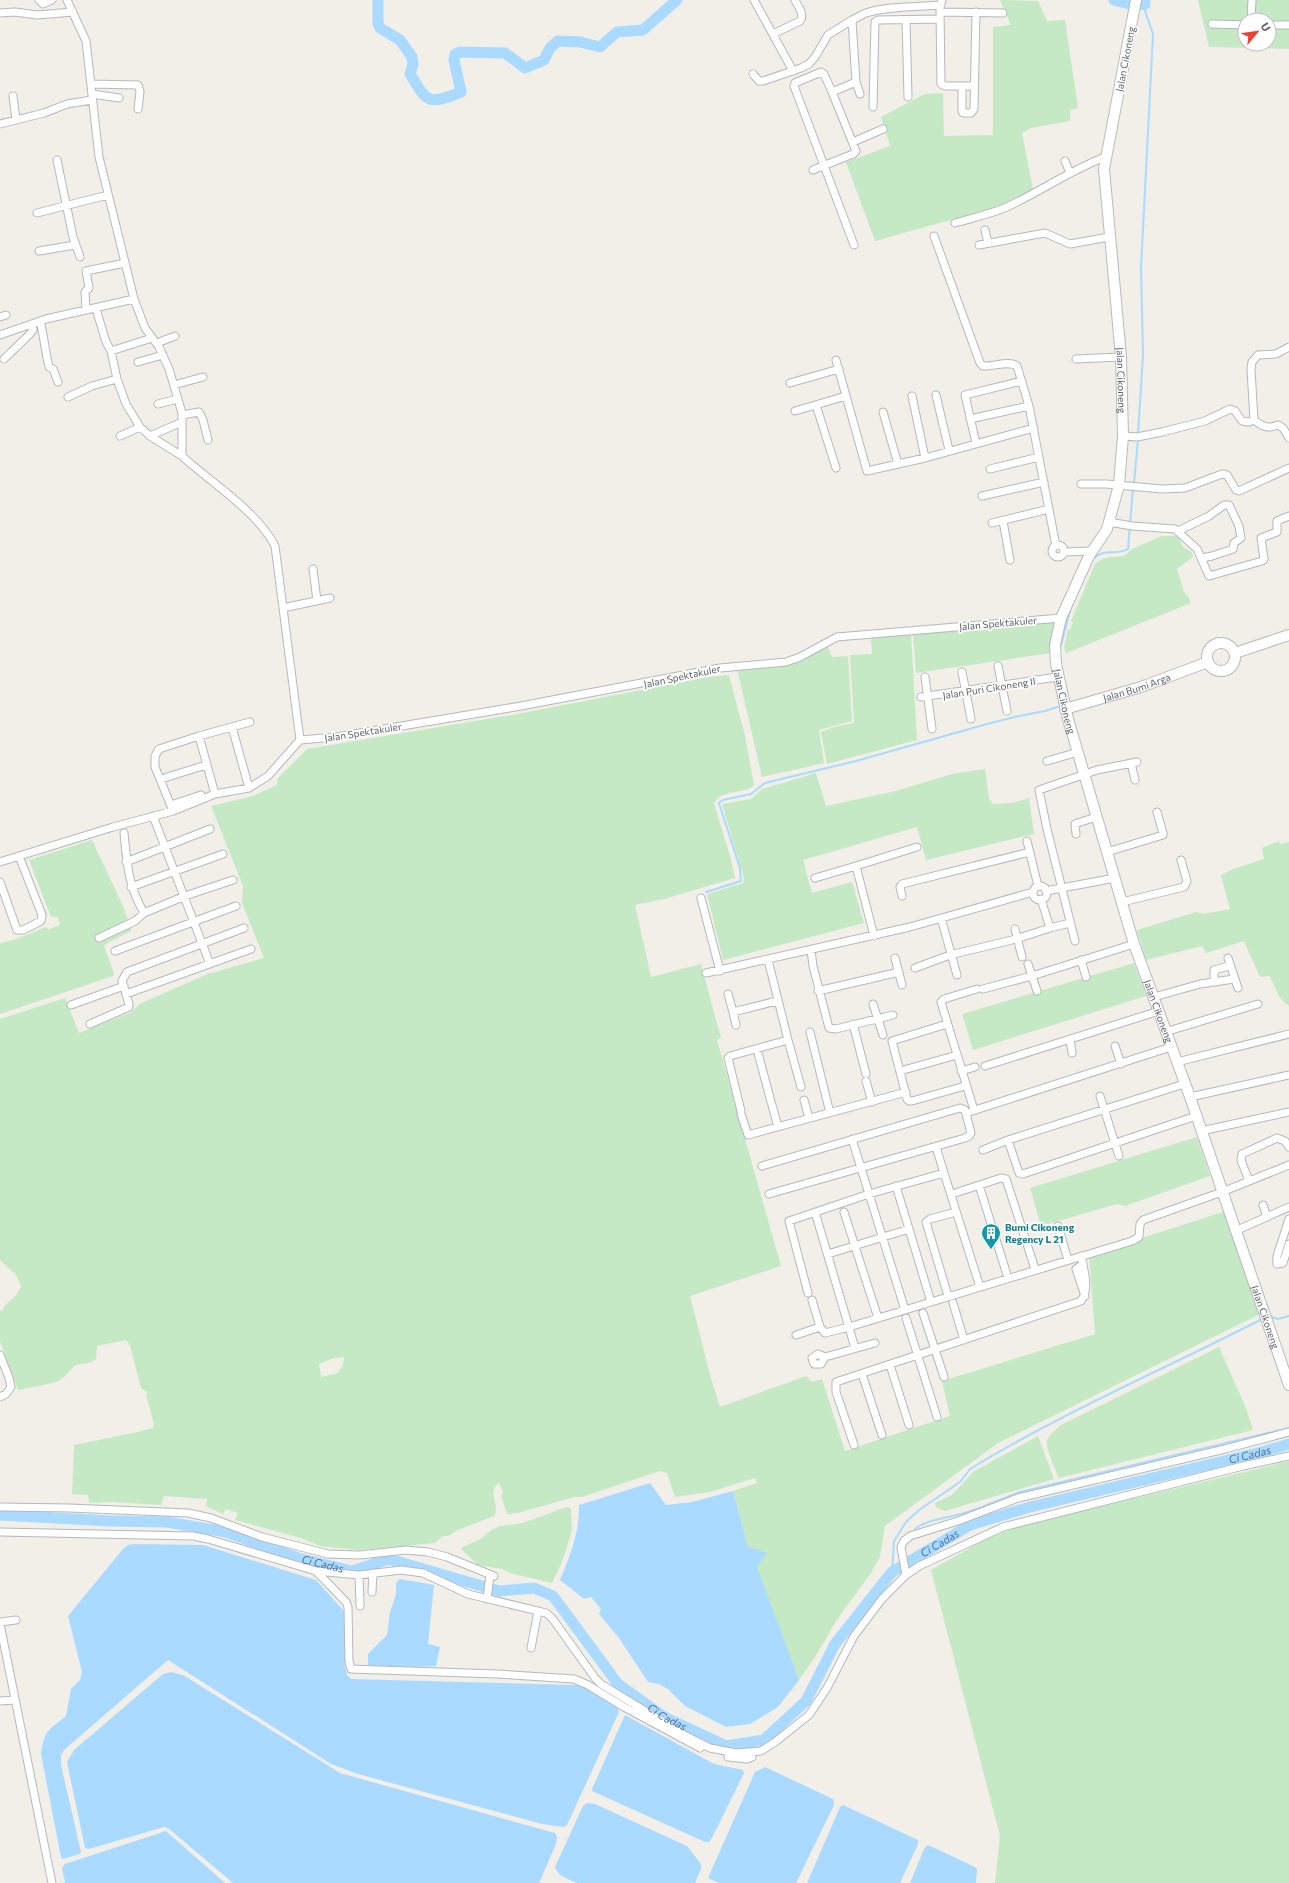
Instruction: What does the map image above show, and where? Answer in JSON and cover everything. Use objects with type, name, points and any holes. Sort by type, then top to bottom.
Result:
[{"type":"street","points":[[39,0],[43,4],[52,0]]},
{"type":"street","points":[[68,0],[86,41],[98,149],[134,299],[139,315],[163,355],[174,385],[182,418],[182,456]]},
{"type":"street","points":[[754,0],[793,71]]},
{"type":"street","points":[[773,34],[800,21],[802,18],[802,14],[795,0]]},
{"type":"street","name":"Jalan Cikoneng","points":[[1136,0],[1105,162],[1109,237],[1121,357],[1123,436],[1119,485],[1110,522],[1107,529],[1091,551],[1062,618],[1055,645],[1057,677],[1096,817],[1134,944],[1190,1097],[1264,1317],[1289,1385]]},
{"type":"street","points":[[1251,12],[1252,0]]},
{"type":"street","points":[[873,107],[875,24],[878,20],[906,20],[941,7]]},
{"type":"street","points":[[941,7],[941,84],[945,86],[974,86]]},
{"type":"street","points":[[753,74],[759,81],[763,81],[809,64],[828,35],[867,12],[941,7],[976,12],[1003,13]]},
{"type":"street","points":[[0,13],[15,12],[37,15],[73,12]]},
{"type":"street","points":[[962,87],[962,111],[971,114],[974,109],[976,12]]},
{"type":"street","points":[[852,20],[856,82],[860,94]]},
{"type":"street","points":[[906,20],[908,97]]},
{"type":"street","points":[[1212,24],[1237,24]]},
{"type":"street","points":[[1277,25],[1289,26]]},
{"type":"street","points":[[813,170],[825,165],[855,153],[856,149],[823,73],[797,82],[794,86],[825,165],[854,245]]},
{"type":"street","points":[[832,92],[856,82]]},
{"type":"street","points":[[91,84],[138,85],[140,91],[138,109]]},
{"type":"street","points":[[13,96],[16,120]]},
{"type":"street","points":[[0,124],[44,113],[67,104],[92,97],[119,98]]},
{"type":"street","points":[[853,142],[883,129]]},
{"type":"street","points":[[57,160],[75,245],[80,257]]},
{"type":"street","points":[[1065,161],[1070,173]]},
{"type":"street","points":[[955,223],[1007,207],[1070,173],[1078,167],[1105,162]]},
{"type":"street","points":[[37,213],[108,195]]},
{"type":"street","points":[[985,230],[988,243]]},
{"type":"street","points":[[979,245],[1045,233],[1070,244],[1109,237]]},
{"type":"street","points":[[934,236],[980,363],[983,366],[990,367],[1014,363],[1017,366],[1034,428],[1056,546],[1052,552],[1054,556],[1059,557],[1064,552],[1091,551]]},
{"type":"street","points":[[39,251],[75,245]]},
{"type":"street","points":[[86,310],[85,292],[88,289],[89,282],[86,271],[126,263]]},
{"type":"street","points":[[0,335],[40,321],[134,299]]},
{"type":"street","points":[[0,862],[153,816],[215,792],[249,788],[268,776],[300,740],[275,546],[270,537],[224,490],[182,456],[150,436],[140,427],[126,404],[117,379],[111,351],[106,342],[96,309]]},
{"type":"street","points":[[40,321],[46,345],[49,367],[53,369],[58,382]]},
{"type":"street","points":[[4,358],[30,334],[33,330],[32,324]]},
{"type":"street","points":[[111,351],[175,336]]},
{"type":"street","points":[[1254,420],[1251,369],[1252,362],[1258,355],[1276,354],[1289,347]]},
{"type":"street","points":[[138,362],[163,355]]},
{"type":"street","points":[[1076,359],[1121,357]]},
{"type":"street","points":[[836,360],[867,471],[926,458],[949,450],[1034,428]]},
{"type":"street","points":[[790,383],[838,369]]},
{"type":"street","points":[[174,385],[204,377]]},
{"type":"street","points":[[68,397],[92,386],[117,379]]},
{"type":"street","points":[[976,443],[965,395],[1022,381]]},
{"type":"street","points":[[936,395],[949,450]]},
{"type":"street","points":[[795,411],[846,396]]},
{"type":"street","points":[[912,396],[926,458]]},
{"type":"street","points":[[158,404],[177,399]]},
{"type":"street","points":[[816,405],[836,468]]},
{"type":"street","points":[[970,419],[1029,406]]},
{"type":"street","points":[[1123,436],[1139,436],[1205,421],[1230,409],[1235,411],[1242,421],[1249,422],[1254,420]]},
{"type":"street","points":[[150,436],[182,418],[199,412],[203,420],[208,440]]},
{"type":"street","points":[[883,412],[898,464]]},
{"type":"street","points":[[1254,420],[1264,427],[1271,428],[1278,425],[1283,428],[1289,438]]},
{"type":"street","points":[[120,436],[140,427]]},
{"type":"street","points":[[990,469],[1039,457]]},
{"type":"street","points":[[1081,484],[1185,488],[1222,474],[1227,475],[1236,490],[1239,492],[1289,468]]},
{"type":"street","points":[[982,496],[1044,482]]},
{"type":"street","points":[[1178,531],[1209,516],[1224,505],[1229,505],[1239,526],[1241,538],[1234,543],[1233,549],[1202,558]]},
{"type":"street","points":[[992,523],[1049,509]]},
{"type":"street","points":[[1110,522],[1132,526],[1175,529],[1197,549],[1209,576],[1262,561],[1264,555],[1261,538],[1277,532],[1277,521],[1289,516]]},
{"type":"street","points":[[1003,521],[1010,560]]},
{"type":"street","points":[[1056,546],[1062,547],[1064,552]]},
{"type":"street","points":[[313,569],[317,601]]},
{"type":"street","points":[[283,608],[330,598]]},
{"type":"street","name":"Jalan Spektakuler","points":[[300,740],[336,737],[521,706],[720,668],[786,662],[800,657],[837,637],[1062,618]]},
{"type":"street","points":[[1235,653],[1289,635]]},
{"type":"street","points":[[1218,643],[1228,644],[1235,653],[1235,661],[1233,666],[1225,671],[1216,670],[1208,662],[1208,651],[1211,647],[1218,643]]},
{"type":"street","name":"Jalan Bumi Arga","points":[[1065,709],[1142,687],[1208,662]]},
{"type":"street","points":[[998,666],[1007,710]]},
{"type":"street","points":[[962,672],[971,719]]},
{"type":"street","points":[[925,676],[924,697],[932,729]]},
{"type":"street","name":"Jalan Puri Cikoneng II","points":[[924,697],[1057,677]]},
{"type":"street","points":[[172,808],[154,764],[158,750],[199,736],[250,722]]},
{"type":"street","points":[[232,727],[249,788]]},
{"type":"street","points":[[199,736],[206,765],[215,792]]},
{"type":"street","points":[[1047,761],[1078,752]]},
{"type":"street","points":[[1075,941],[1047,829],[1039,790],[1084,774],[1134,762],[1135,780]]},
{"type":"street","points":[[160,779],[206,765]]},
{"type":"street","points":[[1107,852],[1163,835],[1156,812]]},
{"type":"street","points":[[153,816],[210,964]]},
{"type":"street","points":[[1076,834],[1075,824],[1096,817]]},
{"type":"street","points":[[126,862],[210,829]]},
{"type":"street","points":[[124,833],[126,862],[131,887],[136,901],[144,914]]},
{"type":"street","points":[[1027,840],[1036,889],[1034,897],[1041,899]]},
{"type":"street","points":[[815,878],[917,847]]},
{"type":"street","points":[[902,896],[900,886],[902,884],[1030,852]]},
{"type":"street","points":[[131,887],[223,854]]},
{"type":"street","points":[[0,882],[17,930],[21,931],[42,921],[42,915],[19,856]]},
{"type":"street","points":[[1122,902],[1184,887],[1187,881],[1181,860]]},
{"type":"street","points":[[856,866],[874,936]]},
{"type":"street","points":[[1041,899],[1045,896],[1046,892],[1115,878]]},
{"type":"street","points":[[99,938],[135,922],[144,914],[185,896],[233,880]]},
{"type":"street","points":[[706,973],[874,936],[1043,887],[1046,892]]},
{"type":"street","points":[[701,898],[720,971]]},
{"type":"street","points":[[1041,899],[1050,928]]},
{"type":"street","points":[[115,951],[194,920],[236,906]]},
{"type":"street","points":[[940,918],[957,975]]},
{"type":"street","points":[[915,968],[950,955],[1016,939],[1070,923]]},
{"type":"street","points":[[90,1024],[127,1008],[129,1004],[123,978],[127,972],[244,928]]},
{"type":"street","points":[[1015,929],[1016,939],[1022,957]]},
{"type":"street","points":[[974,1110],[965,1086],[942,1006],[942,1000],[1032,976],[1134,944]]},
{"type":"street","points":[[126,994],[251,949]]},
{"type":"street","points":[[811,950],[818,991],[829,1028],[838,1028],[893,1015]]},
{"type":"street","points":[[894,958],[902,985]]},
{"type":"street","points":[[768,960],[777,1001],[801,1087]]},
{"type":"street","points":[[1081,960],[1086,977]]},
{"type":"street","points":[[1214,982],[1214,970],[1228,962],[1238,988]]},
{"type":"street","points":[[1028,964],[1037,991]]},
{"type":"street","points":[[818,991],[899,972]]},
{"type":"street","points":[[1154,997],[1214,982],[1234,979]]},
{"type":"street","points":[[72,1005],[124,986]]},
{"type":"street","points":[[728,994],[736,1025]]},
{"type":"street","points":[[732,1012],[777,1001]]},
{"type":"street","points":[[873,1004],[883,1035]]},
{"type":"street","points":[[1165,1032],[1258,1004]]},
{"type":"street","points":[[985,1066],[1158,1011]]},
{"type":"street","points":[[853,1024],[872,1102]]},
{"type":"street","points":[[947,1024],[893,1040],[892,1043],[906,1092],[909,1101],[912,1101],[965,1086]]},
{"type":"street","points":[[810,1032],[830,1113]]},
{"type":"street","points":[[1177,1062],[1289,1034]]},
{"type":"street","points":[[1070,1039],[1072,1053]]},
{"type":"street","points":[[788,1040],[730,1056],[728,1058],[747,1135],[906,1092]]},
{"type":"street","points":[[1115,1046],[1121,1064]]},
{"type":"street","points":[[966,1113],[1171,1047]]},
{"type":"street","points":[[757,1049],[778,1127]]},
{"type":"street","points":[[900,1071],[957,1055]]},
{"type":"street","points":[[961,1071],[975,1067]]},
{"type":"street","points":[[1093,1073],[1096,1081]]},
{"type":"street","points":[[1190,1097],[1289,1075]]},
{"type":"street","points":[[983,1150],[1008,1140],[1184,1084]]},
{"type":"street","points":[[1100,1096],[1119,1156]]},
{"type":"street","points":[[804,1100],[809,1118]]},
{"type":"street","points":[[762,1166],[960,1108],[965,1110],[966,1113],[971,1133],[969,1136],[936,1147],[769,1194]]},
{"type":"street","points":[[1201,1131],[1289,1112]]},
{"type":"street","points":[[1008,1140],[1020,1174],[1196,1116]]},
{"type":"street","points":[[1249,1182],[1240,1160],[1242,1154],[1278,1138],[1286,1141],[1289,1147]]},
{"type":"street","points":[[852,1139],[905,1310]]},
{"type":"street","points":[[936,1147],[980,1287]]},
{"type":"street","points":[[944,1173],[869,1194],[788,1222],[822,1332],[825,1333],[905,1310],[1137,1238],[1139,1235],[1140,1224],[1143,1220],[1249,1182],[1289,1165]]},
{"type":"street","points":[[952,1194],[1001,1178],[1006,1179],[1035,1269]]},
{"type":"street","points":[[979,1185],[1008,1278]]},
{"type":"street","points":[[896,1186],[931,1302]]},
{"type":"street","points":[[1262,1205],[1267,1217]]},
{"type":"street","points":[[1235,1231],[1288,1209]]},
{"type":"street","points":[[815,1212],[855,1348]]},
{"type":"street","points":[[844,1212],[878,1318]]},
{"type":"street","points":[[948,1296],[926,1222],[930,1219],[956,1212]]},
{"type":"street","points":[[1289,1219],[1277,1256],[1277,1264],[1283,1263],[1289,1244]]},
{"type":"street","points":[[1058,1226],[1068,1260]]},
{"type":"street","points":[[828,1254],[909,1229]]},
{"type":"street","points":[[854,1445],[835,1385],[839,1380],[862,1374],[1082,1302],[1085,1297],[1076,1269],[1083,1264],[1081,1256]]},
{"type":"street","points":[[953,1303],[964,1340]]},
{"type":"street","points":[[923,1313],[944,1377]]},
{"type":"street","points":[[906,1318],[937,1417]]},
{"type":"street","points":[[796,1335],[820,1327]]},
{"type":"street","points":[[825,1357],[875,1343]]},
{"type":"street","points":[[0,1354],[11,1387],[6,1394],[0,1397]]},
{"type":"street","points":[[890,1365],[909,1425]]},
{"type":"street","points":[[862,1374],[882,1436]]},
{"type":"street","points":[[906,1573],[901,1551],[902,1543],[910,1536],[958,1521],[1018,1498],[1225,1449],[1289,1432]]},
{"type":"street","points":[[0,1532],[193,1536],[208,1539],[316,1571],[359,1575],[401,1570],[423,1573],[435,1577],[462,1592],[488,1593],[550,1615],[595,1678],[601,1684],[704,1746],[729,1753],[745,1753],[765,1749],[809,1715],[827,1688],[854,1636],[882,1599],[906,1573],[1003,1527],[1243,1466],[1289,1456]]},
{"type":"street","points":[[0,1507],[69,1508],[188,1513],[211,1518],[262,1537],[328,1554],[360,1555],[406,1550],[428,1552],[457,1560],[492,1575],[488,1593]]},
{"type":"street","points":[[316,1571],[346,1602],[348,1607],[348,1661],[351,1669],[497,1674],[574,1679],[588,1685],[680,1739],[708,1753],[725,1757],[747,1759],[752,1757]]},
{"type":"street","points":[[372,1592],[373,1573]]},
{"type":"street","points":[[359,1575],[360,1606]]},
{"type":"street","points":[[531,1648],[538,1611]]},
{"type":"street","points":[[16,1620],[0,1623],[2,1651],[14,1700],[52,1883]]},
{"type":"street","points":[[0,1701],[14,1700]]},
{"type":"green space","points":[[1000,0],[1038,1],[1047,21],[1065,20],[1078,108],[1070,110],[1070,121],[1031,128],[1022,133],[1033,189],[997,207],[875,241],[846,162],[890,146],[881,117],[925,94],[943,93],[944,136],[993,135],[993,27],[1011,25]]},
{"type":"green space","points":[[1198,0],[1289,0],[1289,49],[1277,49],[1277,12],[1237,12],[1237,48],[1209,47]]},
{"type":"green space","points":[[1162,536],[1178,536],[1183,547],[1192,552],[1193,557],[1177,569],[1184,592],[1191,603],[1066,653],[1064,647],[1068,629],[1070,630],[1073,623],[1071,621],[1095,564],[1103,559],[1125,555],[1132,549]]},
{"type":"green space","points":[[1056,622],[1051,653],[916,673],[913,633]]},
{"type":"green space","points":[[911,633],[917,740],[827,764],[821,732],[834,727],[854,723],[850,655],[872,654],[871,637]]},
{"type":"green space","points":[[828,647],[832,657],[848,656],[852,721],[819,730],[824,763],[762,777],[737,669],[785,665],[803,659]]},
{"type":"green space","points":[[729,675],[745,736],[754,785],[744,790],[721,796],[714,804],[735,878],[664,899],[635,905],[651,977],[701,964],[721,1038],[717,1040],[781,1266],[690,1296],[710,1375],[720,1407],[806,1376],[812,1382],[822,1379],[845,1451],[950,1416],[942,1381],[1095,1334],[1089,1255],[1226,1211],[1260,1314],[998,1443],[885,1526],[880,1557],[871,1573],[836,1621],[817,1654],[799,1680],[748,1547],[733,1491],[757,1483],[755,1478],[710,1492],[675,1497],[667,1473],[660,1471],[582,1497],[574,1497],[518,1513],[507,1514],[501,1496],[503,1492],[499,1483],[495,1487],[494,1491],[496,1512],[494,1516],[456,1531],[448,1536],[443,1536],[435,1543],[358,1550],[320,1546],[301,1538],[235,1520],[238,1513],[226,1509],[223,1514],[206,1506],[207,1499],[164,1496],[161,1505],[109,1502],[89,1503],[88,1495],[72,1494],[74,1445],[138,1432],[153,1428],[154,1424],[146,1395],[148,1393],[141,1388],[130,1345],[126,1340],[97,1346],[96,1359],[94,1361],[76,1365],[64,1377],[56,1382],[18,1390],[0,1341],[0,1311],[3,1310],[5,1305],[17,1295],[21,1286],[16,1275],[0,1260],[0,1019],[65,998],[79,1033],[132,1012],[139,1004],[208,974],[264,958],[242,903],[243,886],[211,806],[253,796],[277,785],[278,778],[307,749],[512,715],[709,677]],"holes":[[[344,1357],[343,1365],[338,1373],[321,1377],[319,1364],[331,1359]]]},
{"type":"green space","points":[[985,769],[989,799],[993,804],[1013,803],[1029,798],[1034,834],[926,860],[917,827],[803,860],[812,893],[852,882],[864,923],[723,960],[707,894],[743,883],[744,878],[722,804],[751,799],[762,789],[816,773],[826,806],[896,791],[952,774]]},
{"type":"green space","points":[[92,840],[123,906],[131,928],[131,931],[104,946],[114,973],[113,976],[0,1014],[0,943],[14,940],[46,927],[48,930],[60,925],[58,917],[51,917],[29,860]]},
{"type":"green space","points":[[1279,841],[1280,844],[1289,842],[1289,1006],[1279,996],[1269,976],[1260,977],[1244,941],[1206,953],[1202,946],[1146,960],[1137,930],[1196,912],[1204,914],[1230,909],[1221,875],[1233,869],[1264,859],[1262,848]]},
{"type":"green space","points":[[1134,963],[1146,996],[973,1050],[962,1014]]},
{"type":"green space","points":[[1197,1137],[1210,1176],[1125,1206],[1117,1204],[1041,1226],[1030,1188]]},
{"type":"green space","points":[[1219,1347],[1246,1408],[1253,1430],[1059,1478],[1048,1452],[1047,1441],[1049,1436],[1059,1426]]},
{"type":"green space","points":[[1038,1436],[1054,1479],[945,1511],[936,1507],[935,1503],[952,1495],[973,1472]]},
{"type":"green space","points":[[1289,1461],[1289,1883],[995,1883],[1000,1836],[931,1570],[986,1539],[1017,1527]]},
{"type":"green space","points":[[566,1507],[571,1509],[572,1529],[562,1562],[552,1583],[510,1573],[502,1569],[478,1565],[461,1549],[481,1539],[490,1531],[500,1526],[523,1523]]},
{"type":"water","points":[[650,1483],[666,1505],[692,1502],[733,1491],[748,1547],[767,1553],[757,1567],[799,1680],[778,1707],[750,1724],[726,1727],[685,1706],[668,1689],[659,1684],[648,1682],[619,1638],[599,1614],[601,1609],[591,1597],[584,1599],[560,1580],[576,1535],[579,1505]]},
{"type":"water","points":[[128,1545],[203,1545],[316,1580],[343,1610],[346,1617],[345,1666],[347,1675],[351,1679],[577,1685],[585,1687],[617,1707],[619,1712],[567,1825],[564,1827],[542,1824],[358,1774],[331,1764],[168,1660],[64,1750],[61,1755],[61,1765],[81,1852],[80,1854],[63,1859],[61,1857],[41,1754],[42,1746],[48,1731],[66,1716],[71,1689],[80,1680],[82,1672],[68,1616],[123,1549]]},
{"type":"water","points":[[400,1579],[434,1585],[428,1644],[440,1647],[436,1666],[368,1669],[368,1654],[387,1635],[390,1612],[396,1594],[396,1583]]},
{"type":"water","points":[[171,1672],[183,1675],[340,1773],[555,1833],[557,1837],[556,1844],[539,1883],[233,1883],[168,1828],[164,1827],[89,1849],[85,1848],[67,1762],[74,1750],[163,1674]]},
{"type":"water","points":[[625,1715],[714,1764],[743,1770],[744,1773],[709,1842],[705,1842],[592,1791]]},
{"type":"water","points":[[765,1767],[833,1799],[834,1805],[796,1883],[719,1883],[708,1878],[755,1772]]},
{"type":"water","points":[[587,1803],[595,1804],[687,1846],[701,1864],[701,1869],[695,1883],[577,1883],[561,1875],[555,1867],[583,1806]]},
{"type":"water","points":[[843,1805],[918,1840],[918,1844],[900,1883],[807,1883],[840,1807]]},
{"type":"water","points":[[166,1831],[225,1883],[65,1883],[62,1868],[65,1864]]},
{"type":"water","points":[[928,1845],[975,1867],[977,1869],[976,1883],[910,1883],[924,1849]]},
{"type":"waterway","points":[[378,0],[378,23],[380,28],[400,40],[412,57],[413,64],[410,74],[420,91],[425,96],[435,100],[461,92],[454,60],[455,54],[460,52],[505,53],[525,68],[544,60],[550,48],[558,41],[580,42],[600,47],[617,32],[643,30],[677,0]]},
{"type":"waterway","points":[[1114,0],[1133,5]]},
{"type":"waterway","points":[[1137,5],[1145,4],[1145,0]]},
{"type":"waterway","points":[[1138,434],[1143,355],[1141,268],[1153,34],[1143,5]]},
{"type":"waterway","points":[[1134,484],[1138,439]]},
{"type":"waterway","points":[[1094,558],[1102,553],[1119,552],[1128,549],[1133,488]]},
{"type":"waterway","points":[[1060,649],[1071,607]]},
{"type":"waterway","points":[[706,892],[741,881],[740,868],[719,803],[723,800],[751,794],[765,783],[856,761],[987,724],[1045,711],[1060,706]]},
{"type":"waterway","points":[[1269,1316],[1278,1319],[1289,1316]]},
{"type":"waterway","points":[[892,1572],[894,1541],[906,1522],[919,1510],[960,1482],[970,1469],[1041,1429],[1262,1319]]},
{"type":"waterway","points":[[915,1529],[921,1525],[974,1510],[1020,1492],[1289,1428]]},
{"type":"waterway","name":"Ci Cadas","points":[[0,1515],[110,1521],[167,1522],[226,1532],[298,1558],[352,1571],[389,1559],[499,1591],[534,1588],[553,1596],[618,1684],[664,1717],[726,1746],[764,1740],[806,1701],[835,1644],[892,1572],[970,1525],[1030,1507],[1262,1452],[1289,1444]]},
{"type":"place","name":"Bumi Cikoneng Regency L 21","points":[[991,1250]]}]
